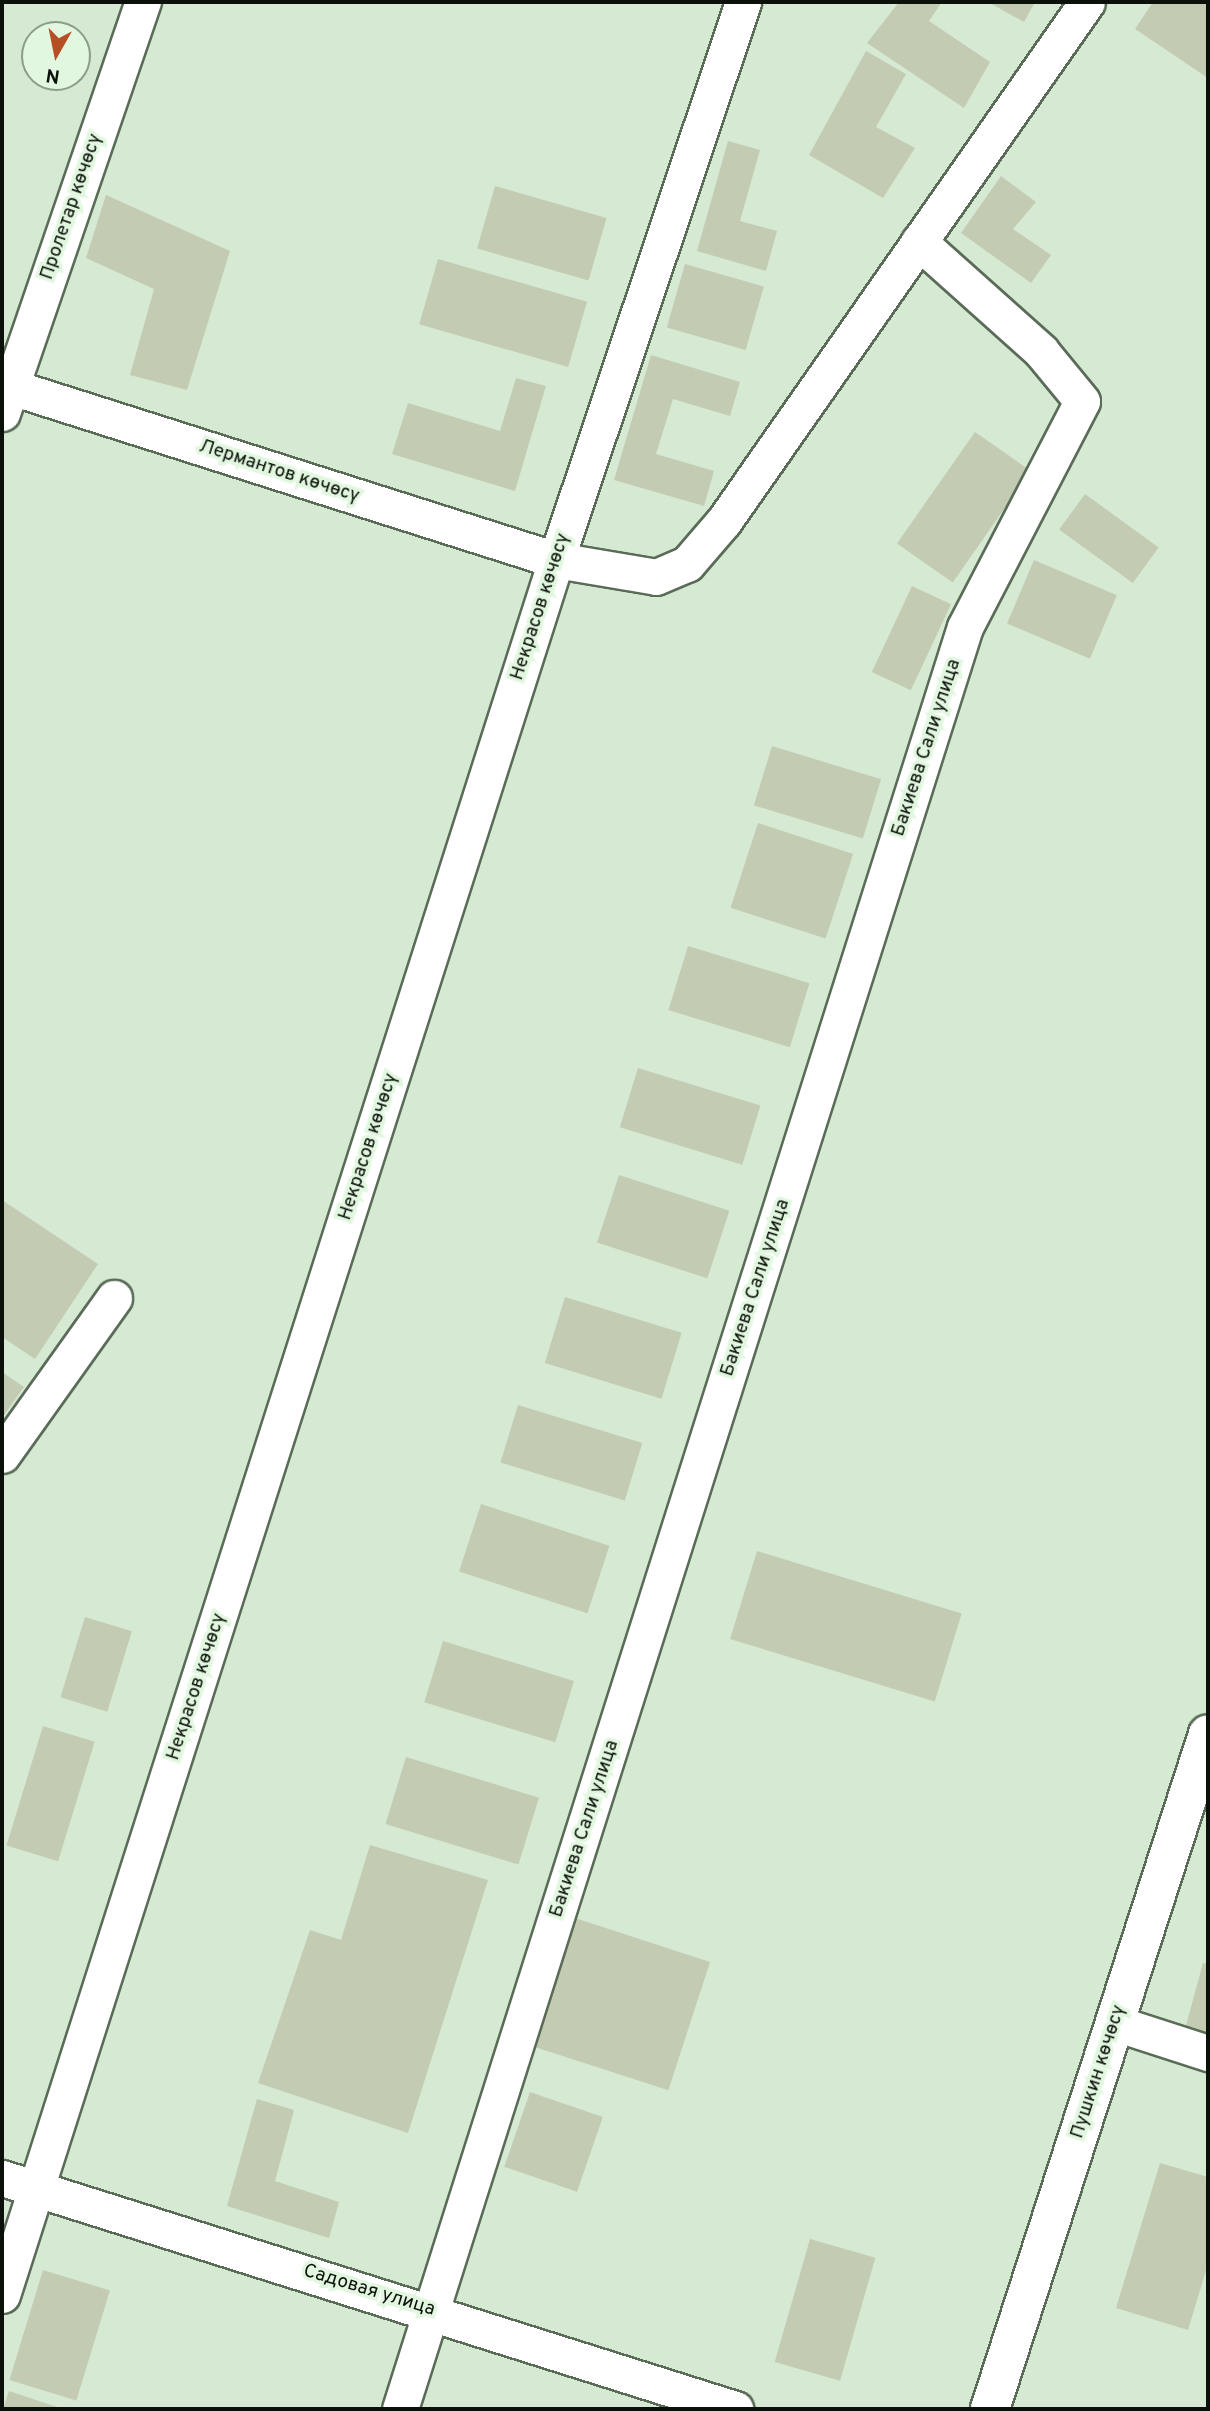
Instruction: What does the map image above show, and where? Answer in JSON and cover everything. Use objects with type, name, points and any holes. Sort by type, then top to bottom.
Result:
[{"type":"highway","name":"Пушкин көчөсү","points":[[990,2409],[1208,1734]]},
{"type":"street","name":"Пролетар көчөсү","points":[[5,395],[143,2]]},
{"type":"street","name":"Некрасов көчөсү","points":[[2,2295],[556,560],[743,2]]},
{"type":"street","name":"Лермантов көчөсү","points":[[5,395],[556,560],[656,577],[687,565],[1087,2]]},
{"type":"street","name":"Бакиева Сали улица","points":[[400,2409],[965,627],[1082,401],[1041,351],[919,242]]},
{"type":"street","points":[[2,1455],[114,1298]]},
{"type":"street","points":[[1115,2023],[1208,2053]]},
{"type":"street","name":"Садовая улица","points":[[2,2178],[432,2309],[735,2409]]},
{"type":"building","points":[[899,2],[942,2],[929,21],[990,62],[964,108],[867,43]]},
{"type":"building","points":[[988,2],[1035,2],[1024,22]]},
{"type":"building","points":[[1153,2],[1208,2],[1208,78],[1135,29]]},
{"type":"building","points":[[866,51],[906,74],[876,127],[915,148],[883,198],[809,155]]},
{"type":"building","points":[[728,141],[760,150],[740,221],[777,231],[766,271],[697,251]]},
{"type":"building","points":[[1001,176],[1036,202],[1013,229],[1051,255],[1031,283],[961,233]]},
{"type":"building","points":[[495,186],[607,218],[589,280],[477,248]]},
{"type":"building","points":[[106,195],[230,251],[187,390],[130,375],[154,289],[86,258]]},
{"type":"building","points":[[438,259],[587,302],[568,367],[419,324]]},
{"type":"building","points":[[685,264],[764,287],[746,350],[667,327]]},
{"type":"building","points":[[651,355],[740,382],[730,416],[673,399],[656,454],[714,471],[704,506],[614,480]]},
{"type":"building","points":[[516,378],[546,386],[515,491],[392,454],[408,403],[500,431]]},
{"type":"building","points":[[975,432],[1031,471],[953,582],[897,543]]},
{"type":"building","points":[[1085,494],[1159,547],[1133,583],[1059,530]]},
{"type":"building","points":[[1034,560],[1117,595],[1090,659],[1007,624]]},
{"type":"building","points":[[912,586],[951,604],[911,690],[872,672]]},
{"type":"building","points":[[772,746],[881,779],[863,839],[754,805]]},
{"type":"building","points":[[758,823],[853,854],[826,939],[730,908]]},
{"type":"building","points":[[688,946],[809,983],[790,1047],[668,1010]]},
{"type":"building","points":[[638,1068],[760,1105],[742,1165],[620,1127]]},
{"type":"building","points":[[619,1175],[729,1211],[707,1278],[597,1243]]},
{"type":"building","points":[[2,1200],[98,1264],[35,1359],[2,1337]]},
{"type":"building","points":[[565,1297],[682,1333],[661,1399],[545,1363]]},
{"type":"building","points":[[2,1372],[24,1387],[2,1418]]},
{"type":"building","points":[[518,1405],[642,1443],[625,1500],[500,1462]]},
{"type":"building","points":[[481,1504],[609,1546],[587,1613],[459,1572]]},
{"type":"building","points":[[757,1551],[962,1614],[935,1702],[730,1639]]},
{"type":"building","points":[[85,1617],[132,1631],[107,1712],[60,1697]]},
{"type":"building","points":[[443,1641],[574,1681],[555,1742],[424,1702]]},
{"type":"building","points":[[43,1726],[95,1742],[58,1861],[6,1846]]},
{"type":"building","points":[[406,1757],[539,1798],[518,1865],[386,1824]]},
{"type":"building","points":[[370,1845],[488,1880],[408,2133],[258,2083],[310,1930],[341,1940]]},
{"type":"building","points":[[575,1918],[710,1962],[668,2090],[533,2046]]},
{"type":"building","points":[[1203,1963],[1208,1964],[1208,2040],[1184,2033]]},
{"type":"building","points":[[530,2092],[603,2117],[577,2192],[504,2167]]},
{"type":"building","points":[[257,2099],[294,2110],[275,2181],[339,2202],[329,2238],[227,2206]]},
{"type":"building","points":[[1160,2163],[1208,2177],[1208,2264],[1188,2330],[1116,2308]]},
{"type":"building","points":[[810,2239],[875,2258],[840,2381],[775,2362]]},
{"type":"building","points":[[43,2270],[110,2290],[76,2400],[9,2380]]},
{"type":"building","points":[[9,2391],[63,2409],[3,2409]]}]
